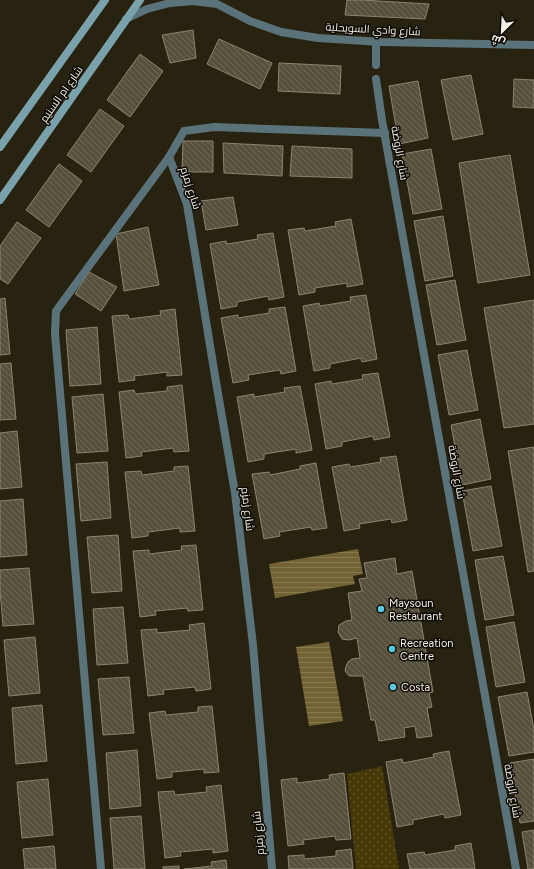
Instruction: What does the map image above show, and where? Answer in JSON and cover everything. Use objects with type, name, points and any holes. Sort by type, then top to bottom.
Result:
[{"type":"main road","name":"شارع ام السنيم","points":[[0,147],[105,0]]},
{"type":"main road","name":"شارع ام السنيم","points":[[0,200],[140,0]]},
{"type":"street","name":"شارع وادي السويحلية","points":[[126,19],[147,9],[170,3],[193,1],[216,2],[250,21],[281,32],[318,38],[376,42],[534,45]]},
{"type":"street","points":[[376,42],[376,65]]},
{"type":"street","name":"شارع الروضة","points":[[376,79],[516,869]]},
{"type":"street","points":[[101,869],[55,334],[56,311],[169,157],[184,131],[214,128],[385,133]]},
{"type":"street","name":"شارع زمزم","points":[[169,157],[187,204],[236,493],[253,645],[272,869]]},
{"type":"shaded area","points":[[358,549],[363,574],[353,576],[355,584],[275,598],[269,564]]},
{"type":"shaded area","points":[[329,642],[343,721],[309,726],[296,647]]},
{"type":"shaded area","points":[[382,766],[399,869],[356,869],[347,774]]},
{"type":"building","points":[[347,0],[429,4],[425,19],[345,15]]},
{"type":"building","points":[[193,30],[196,58],[170,63],[162,35]]},
{"type":"building","points":[[219,39],[272,63],[260,89],[207,64]]},
{"type":"building","points":[[140,54],[163,71],[130,117],[107,100]]},
{"type":"building","points":[[279,63],[341,66],[340,94],[278,91]]},
{"type":"building","points":[[471,75],[483,134],[453,140],[441,80]]},
{"type":"building","points":[[514,79],[534,80],[534,108],[513,107]]},
{"type":"building","points":[[418,81],[428,138],[399,144],[389,86]]},
{"type":"building","points":[[100,109],[124,126],[91,172],[67,155]]},
{"type":"building","points":[[183,141],[213,141],[213,172],[182,172]]},
{"type":"building","points":[[223,143],[283,146],[282,176],[224,173]]},
{"type":"building","points":[[292,146],[352,149],[352,178],[290,176]]},
{"type":"building","points":[[431,149],[442,209],[413,214],[402,154]]},
{"type":"building","points":[[510,155],[530,275],[478,283],[459,163]]},
{"type":"building","points":[[59,164],[82,181],[49,227],[26,210]]},
{"type":"building","points":[[233,197],[238,225],[206,230],[201,201]]},
{"type":"building","points":[[443,216],[453,276],[425,281],[414,221]]},
{"type":"building","points":[[351,219],[363,284],[347,287],[347,283],[315,288],[315,292],[299,295],[288,230],[304,228],[305,231],[336,226],[335,222]]},
{"type":"building","points":[[17,222],[41,238],[8,284],[0,279],[0,246]]},
{"type":"building","points":[[148,227],[159,285],[124,291],[116,234]]},
{"type":"building","points":[[273,233],[284,297],[269,300],[268,296],[237,302],[237,306],[221,309],[210,244],[226,241],[227,244],[258,239],[257,235]]},
{"type":"building","points":[[89,272],[117,287],[101,311],[75,294]]},
{"type":"building","points":[[455,280],[466,340],[437,345],[426,285]]},
{"type":"building","points":[[366,295],[377,359],[362,362],[361,358],[330,364],[330,368],[314,371],[303,306],[319,303],[320,306],[351,301],[350,297]]},
{"type":"building","points":[[5,298],[10,354],[0,355],[0,299]]},
{"type":"building","points":[[534,300],[534,424],[504,428],[484,308]]},
{"type":"building","points":[[285,307],[296,371],[281,374],[280,370],[248,375],[249,380],[233,383],[221,318],[238,315],[238,318],[269,313],[269,309]]},
{"type":"building","points":[[175,309],[182,375],[167,376],[167,372],[134,376],[135,380],[119,382],[112,316],[128,315],[129,319],[161,315],[160,311]]},
{"type":"building","points":[[97,327],[101,384],[70,386],[66,330]]},
{"type":"building","points":[[467,350],[478,410],[449,415],[438,355]]},
{"type":"building","points":[[11,363],[16,419],[0,420],[0,364]]},
{"type":"building","points":[[378,373],[390,437],[374,440],[373,436],[342,442],[342,446],[326,449],[315,384],[331,381],[332,384],[363,379],[362,375]]},
{"type":"building","points":[[182,385],[189,451],[174,452],[173,448],[141,452],[142,456],[126,458],[119,392],[134,390],[135,394],[167,391],[167,387]]},
{"type":"building","points":[[300,386],[312,450],[296,453],[296,449],[264,454],[264,459],[248,462],[237,397],[254,394],[254,397],[285,392],[284,388]]},
{"type":"building","points":[[103,394],[108,451],[77,453],[72,397]]},
{"type":"building","points":[[480,419],[491,479],[462,485],[451,425]]},
{"type":"building","points":[[17,431],[22,487],[0,489],[0,433]]},
{"type":"building","points":[[534,447],[534,571],[528,572],[508,451]]},
{"type":"building","points":[[396,456],[407,520],[392,523],[391,519],[359,524],[360,528],[344,531],[332,467],[349,464],[350,467],[381,462],[380,458]]},
{"type":"building","points":[[107,462],[111,518],[81,521],[76,464]]},
{"type":"building","points":[[316,463],[327,528],[312,530],[311,527],[279,532],[280,536],[264,539],[252,474],[269,472],[270,475],[300,469],[300,466]]},
{"type":"building","points":[[188,466],[195,531],[180,532],[180,528],[148,532],[148,536],[132,538],[125,472],[141,471],[142,475],[174,471],[174,467]]},
{"type":"building","points":[[491,486],[502,546],[473,551],[462,491]]},
{"type":"building","points":[[23,499],[27,555],[0,557],[0,501]]},
{"type":"building","points":[[118,535],[122,591],[92,593],[87,537]]},
{"type":"building","points":[[196,545],[203,610],[188,611],[187,608],[155,611],[156,615],[140,617],[133,551],[149,550],[149,554],[182,550],[181,546]]},
{"type":"building","points":[[503,556],[514,615],[485,620],[475,560]]},
{"type":"building","name":"Recreation Centre","points":[[395,558],[397,574],[412,571],[433,692],[429,693],[432,707],[427,708],[432,736],[417,738],[415,726],[404,728],[405,737],[379,741],[375,720],[371,720],[363,676],[349,676],[345,671],[348,662],[352,659],[360,658],[357,638],[349,640],[342,639],[338,632],[339,625],[346,621],[352,620],[348,593],[362,591],[359,579],[367,578],[364,563]]},
{"type":"building","points":[[29,568],[34,624],[3,626],[0,570]]},
{"type":"building","points":[[123,607],[128,663],[97,665],[93,609]]},
{"type":"building","points":[[514,622],[525,682],[496,687],[486,627]]},
{"type":"building","points":[[204,623],[211,689],[196,691],[195,687],[163,690],[164,694],[148,696],[141,630],[157,629],[157,633],[190,630],[189,625]]},
{"type":"building","points":[[35,637],[40,693],[9,696],[4,640]]},
{"type":"building","points":[[129,677],[134,733],[103,735],[98,679]]},
{"type":"building","points":[[527,692],[534,730],[534,752],[509,756],[498,697]]},
{"type":"building","points":[[42,705],[47,761],[16,764],[12,708]]},
{"type":"building","points":[[212,706],[219,772],[204,773],[204,769],[172,772],[172,777],[157,779],[149,713],[165,711],[166,715],[198,712],[198,707]]},
{"type":"building","points":[[137,750],[141,806],[110,809],[106,753]]},
{"type":"building","points":[[449,751],[461,815],[445,818],[444,814],[413,820],[413,824],[397,827],[386,762],[402,759],[403,763],[434,757],[433,754]]},
{"type":"building","points":[[534,759],[534,821],[520,823],[510,763]]},
{"type":"building","points":[[344,773],[351,839],[336,840],[335,836],[303,840],[304,844],[288,846],[281,780],[297,778],[297,783],[330,779],[329,775]]},
{"type":"building","points":[[48,779],[53,835],[22,838],[17,782]]},
{"type":"building","points":[[221,785],[228,851],[213,853],[213,849],[180,852],[181,856],[165,858],[158,792],[174,791],[175,795],[207,792],[206,787]]},
{"type":"building","points":[[141,816],[145,869],[114,869],[110,818]]},
{"type":"building","points":[[534,830],[534,869],[528,869],[522,832]]},
{"type":"building","points":[[471,843],[475,869],[410,869],[407,854],[424,852],[425,855],[455,850],[455,846]]},
{"type":"building","points":[[54,846],[56,869],[25,869],[23,849]]},
{"type":"building","points":[[351,849],[353,869],[289,869],[288,856],[304,855],[304,859],[336,856],[336,851]]},
{"type":"building","points":[[226,860],[227,869],[184,869],[212,866],[211,862]]},
{"type":"building","points":[[179,866],[179,869],[163,869],[163,867]]},
{"type":"place","name":"Maysoun Restaurant","points":[[381,609]]},
{"type":"place","name":"Recreation Centre","points":[[392,649]]},
{"type":"place","name":"Costa","points":[[393,687]]}]
